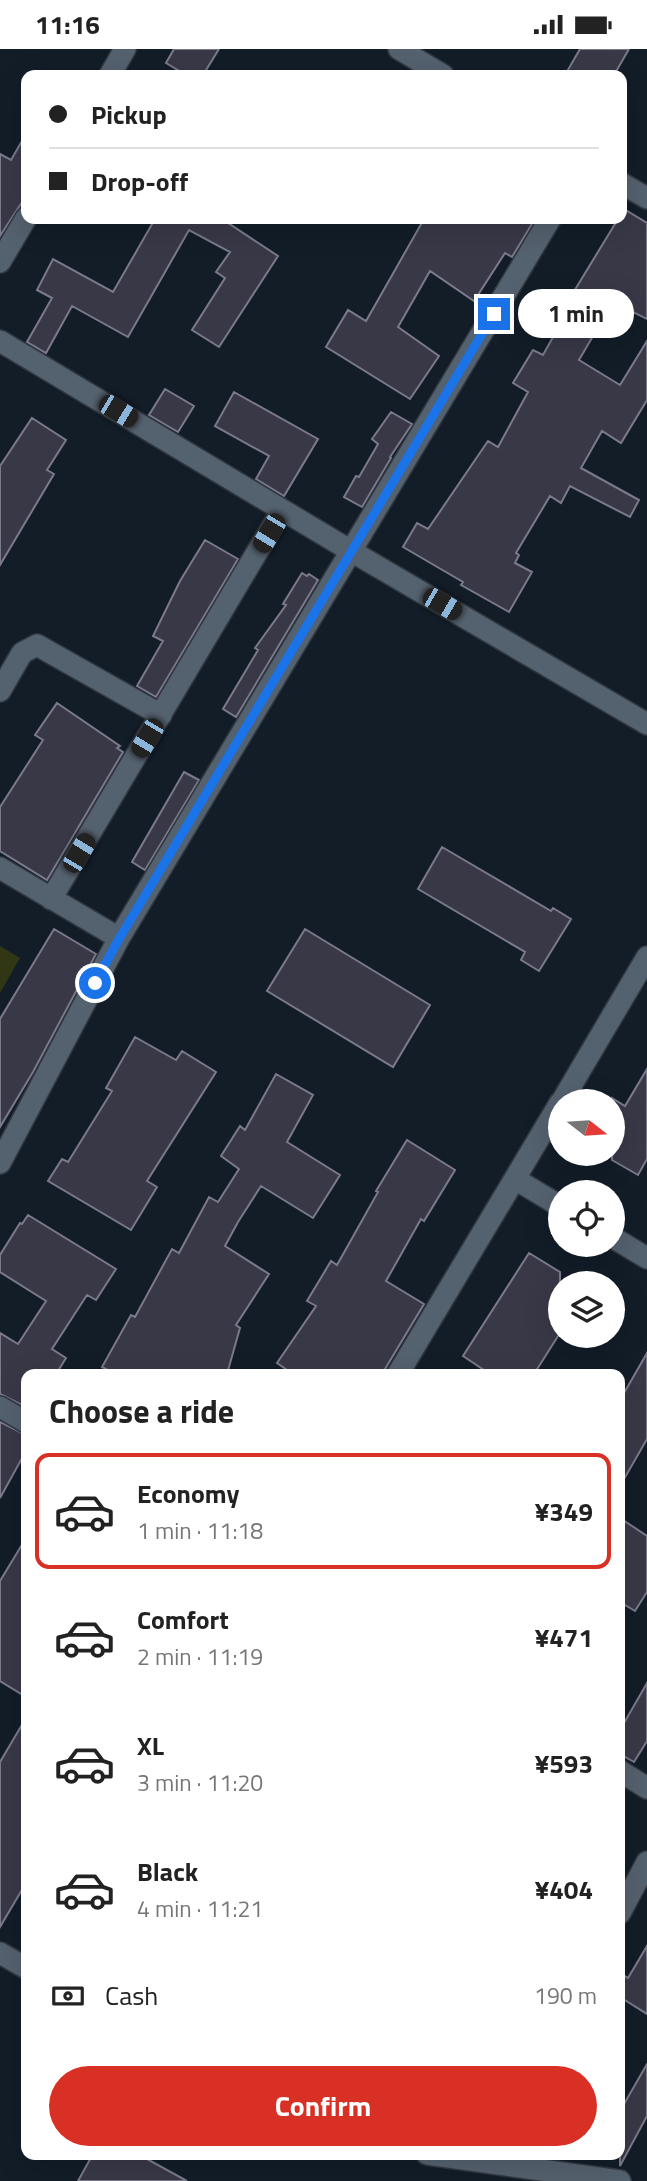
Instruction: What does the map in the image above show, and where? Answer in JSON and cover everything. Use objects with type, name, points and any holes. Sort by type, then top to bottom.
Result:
[{"type":"street","points":[[113,70],[125,49]]},
{"type":"street","points":[[399,49],[435,70]]},
{"type":"street","points":[[627,186],[647,198]]},
{"type":"street","points":[[0,262],[22,224]]},
{"type":"street","points":[[0,1163],[119,939],[548,224]]},
{"type":"street","points":[[0,341],[647,724]]},
{"type":"street","points":[[51,899],[282,510]]},
{"type":"street","points":[[0,691],[22,653],[37,645],[161,715]]},
{"type":"street","points":[[0,868],[119,939]]},
{"type":"street","points":[[569,1089],[647,957]]},
{"type":"street","points":[[401,1369],[548,1124]]},
{"type":"street","points":[[515,1179],[548,1199]]},
{"type":"street","points":[[625,1245],[647,1258]]},
{"type":"street","points":[[0,1407],[21,1419]]},
{"type":"street","points":[[625,1774],[647,1787]]},
{"type":"street","points":[[625,1904],[647,1862]]},
{"type":"street","points":[[0,1953],[21,1965]]},
{"type":"street","points":[[500,2160],[620,2181]]},
{"type":"green space","points":[[0,946],[20,958],[0,993]]},
{"type":"building","points":[[174,49],[219,49],[206,70],[178,70],[166,63]]},
{"type":"building","points":[[580,49],[629,49],[617,70],[568,70]]},
{"type":"building","points":[[21,143],[21,204],[0,236],[0,154],[11,160]]},
{"type":"building","points":[[627,211],[647,223],[647,319],[613,302],[579,360],[620,385],[647,341],[647,400],[621,443],[602,431],[581,468],[639,500],[630,517],[570,486],[561,503],[550,496],[516,553],[519,555],[515,563],[532,572],[509,612],[403,547],[417,523],[428,529],[488,441],[498,447],[528,392],[513,383],[533,350],[543,355],[563,319],[559,316],[615,224],[627,224]]},
{"type":"building","points":[[152,224],[230,224],[278,256],[219,347],[192,330],[225,278],[216,272],[230,252],[189,230],[128,337],[72,306],[46,353],[27,342],[52,298],[37,290],[53,259],[113,292]]},
{"type":"building","points":[[421,224],[532,224],[512,257],[505,253],[474,301],[430,271],[398,327],[439,356],[410,399],[326,347],[348,310],[366,321]]},
{"type":"building","points":[[165,389],[194,406],[178,432],[149,415]]},
{"type":"building","points":[[234,392],[318,439],[284,496],[256,479],[269,456],[215,426]]},
{"type":"building","points":[[391,412],[412,424],[362,507],[344,497],[378,444],[372,439]]},
{"type":"building","points":[[32,418],[66,440],[47,470],[54,474],[0,565],[0,466]]},
{"type":"building","points":[[205,540],[238,559],[156,697],[137,686],[163,641],[153,636],[180,581]]},
{"type":"building","points":[[302,573],[318,580],[236,717],[223,709],[258,650],[255,648],[286,605],[283,604]]},
{"type":"building","points":[[57,703],[120,746],[117,748],[123,752],[47,880],[0,851],[0,807],[43,740],[35,735]]},
{"type":"building","points":[[184,772],[199,780],[145,870],[132,862]]},
{"type":"building","points":[[442,847],[551,911],[553,908],[571,919],[539,971],[521,960],[525,952],[418,889]]},
{"type":"building","points":[[54,929],[96,954],[33,1072],[0,1127],[0,1019]]},
{"type":"building","points":[[305,929],[430,1005],[393,1067],[267,991]]},
{"type":"building","points":[[135,1037],[176,1060],[182,1051],[216,1072],[147,1181],[157,1187],[131,1230],[48,1181],[62,1159],[68,1162],[112,1091],[106,1088]]},
{"type":"building","points":[[647,1069],[647,1159],[638,1175],[622,1166],[625,1166],[625,1106]]},
{"type":"building","points":[[276,1074],[313,1095],[287,1142],[340,1175],[313,1218],[261,1186],[238,1222],[225,1246],[269,1274],[236,1325],[240,1328],[228,1369],[102,1367],[131,1315],[135,1317],[172,1249],[179,1253],[209,1197],[218,1202],[239,1169],[221,1156],[240,1126],[245,1130]]},
{"type":"building","points":[[407,1140],[455,1170],[424,1221],[421,1219],[386,1281],[424,1304],[385,1369],[286,1369],[277,1363],[316,1306],[307,1301],[331,1261],[337,1265],[378,1192],[376,1191]]},
{"type":"building","points":[[28,1215],[116,1269],[96,1300],[87,1295],[52,1349],[66,1358],[59,1369],[21,1369],[21,1404],[0,1394],[0,1333],[18,1344],[46,1301],[0,1272],[0,1255],[20,1223],[22,1224]]},
{"type":"building","points":[[529,1253],[558,1271],[548,1271],[548,1348],[550,1348],[537,1369],[482,1369],[463,1356]]},
{"type":"building","points":[[647,1353],[647,1439],[625,1477],[625,1391]]},
{"type":"building","points":[[0,1422],[21,1432],[21,1460],[0,1498]]},
{"type":"building","points":[[625,1521],[647,1536],[647,1592],[635,1611],[625,1605]]},
{"type":"building","points":[[21,1546],[21,1694],[0,1681],[0,1581]]},
{"type":"building","points":[[647,1683],[647,1741],[634,1762],[625,1757],[625,1721]]},
{"type":"building","points":[[21,1726],[21,1891],[0,1927],[0,1762]]},
{"type":"building","points":[[647,1946],[647,2014],[625,2000],[625,1976],[628,1978]]},
{"type":"building","points":[[647,2064],[647,2116],[625,2157],[625,2102]]},
{"type":"building","points":[[90,2160],[149,2160],[187,2181],[78,2181]]},
{"type":"route","points":[[95,983],[494,314]]}]
